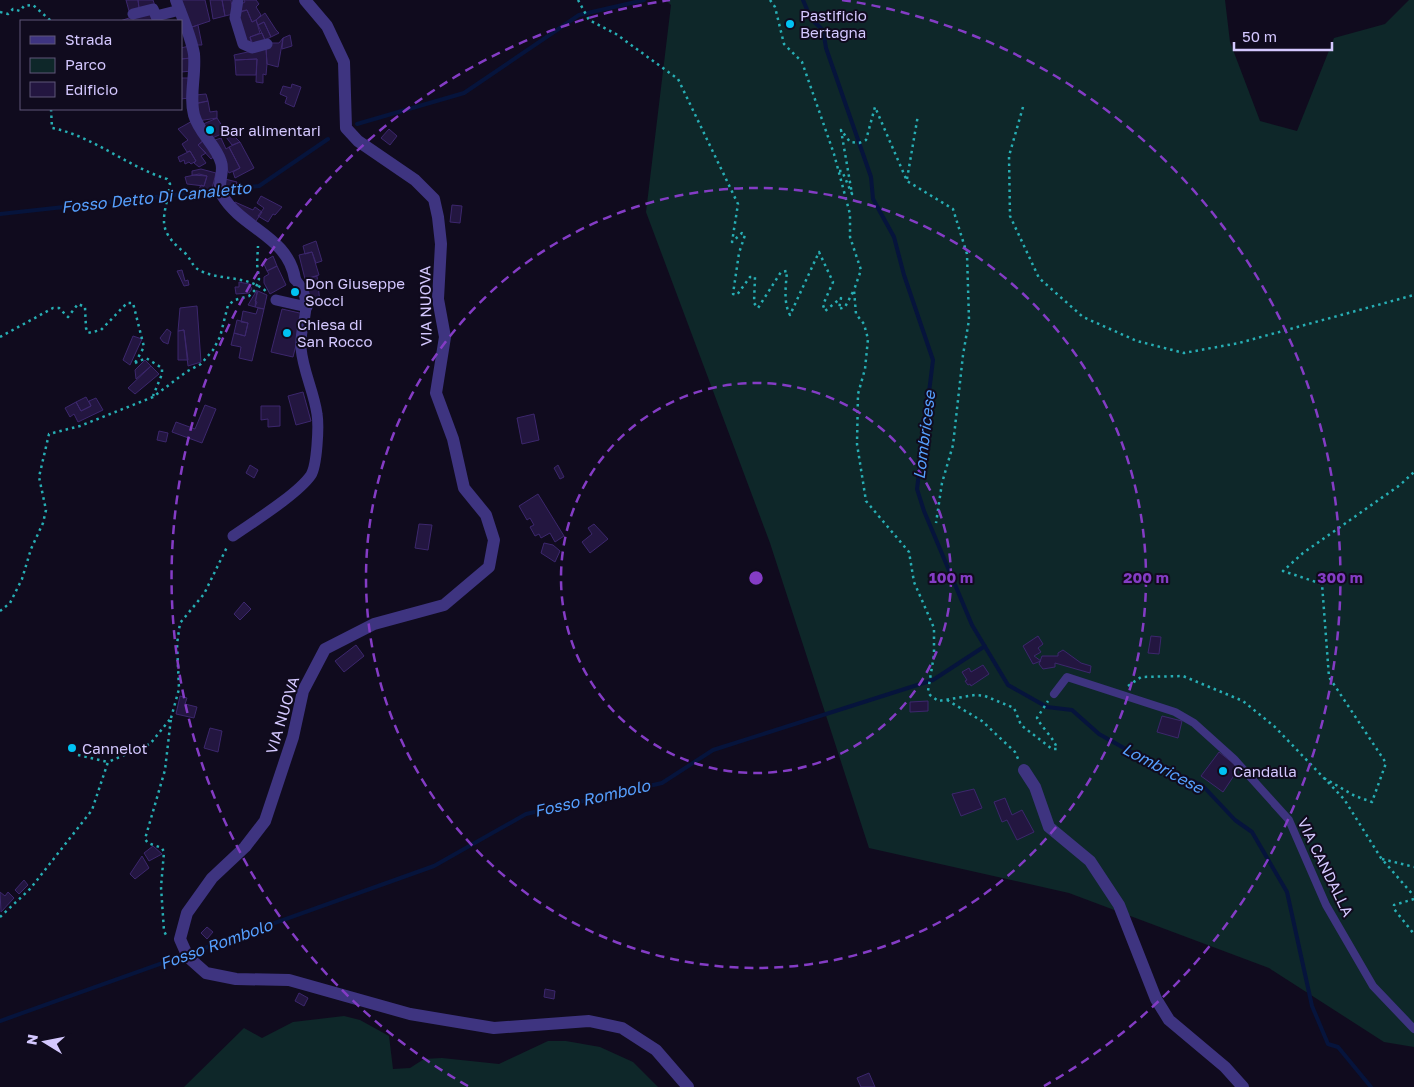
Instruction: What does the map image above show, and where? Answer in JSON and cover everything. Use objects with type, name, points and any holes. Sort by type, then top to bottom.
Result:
[{"type":"street","points":[[238,0],[235,18],[243,44],[252,48],[268,44]]},
{"type":"street","name":"VIA NUOVA","points":[[188,957],[180,939],[187,913],[212,878],[245,847],[265,821],[293,737],[303,691],[325,648],[374,624],[444,605],[489,567],[494,540],[486,515],[464,488],[453,439],[436,393],[445,337],[438,299],[440,244],[438,217],[434,199],[416,180],[358,141],[346,128],[344,62],[326,26],[306,0]]},
{"type":"street","points":[[133,14],[153,9],[156,19],[178,5],[194,54],[192,102],[195,116],[221,161],[223,172],[219,188],[221,193],[230,207],[276,243],[292,264],[295,279],[304,293],[307,307],[301,346],[318,416],[317,440],[311,474],[266,514],[233,536]]},
{"type":"street","points":[[276,300],[307,307]]},
{"type":"street","points":[[1024,770],[1035,787],[1049,827],[1090,861],[1119,905],[1156,999],[1169,1020],[1225,1067],[1243,1087]]},
{"type":"street","points":[[188,957],[206,973],[236,979],[289,980],[410,1014],[494,1028],[589,1021],[622,1028],[656,1050],[688,1087]]},
{"type":"lane","name":"VIA CANDALLA","points":[[1054,694],[1067,678],[1175,712],[1194,722],[1234,759],[1264,790],[1289,820],[1326,905],[1373,986],[1414,1029]]},
{"type":"path","points":[[578,0],[589,20],[616,34],[678,80],[738,204],[732,242],[742,233],[745,236],[739,253],[732,294],[737,295],[750,278],[754,277],[754,303],[758,308],[781,272],[787,271],[787,309],[790,315],[819,252],[833,282],[823,305],[825,311],[841,298],[839,309],[845,307],[854,290],[861,270],[850,237],[850,214],[839,171],[802,62],[784,44],[775,7],[770,0]]},
{"type":"path","points":[[0,12],[8,14],[13,9],[20,11],[24,6],[33,5],[50,20]]},
{"type":"path","points":[[839,171],[842,171],[852,194],[841,130],[850,142],[859,143],[866,140],[875,106],[907,181],[953,209],[967,254],[970,320],[963,355],[954,445],[942,483],[936,524]]},
{"type":"path","points":[[1022,107],[1009,156],[1010,216],[1039,278],[1083,317],[1137,341],[1184,353],[1239,343],[1414,295]]},
{"type":"path","points":[[51,110],[52,128],[65,130],[128,160],[152,175],[167,179],[170,184],[164,209],[167,234],[174,245],[187,255],[192,266],[202,272],[236,278],[256,285]]},
{"type":"path","points":[[907,181],[918,115]]},
{"type":"path","points":[[0,611],[10,603],[22,579],[31,549],[43,524],[46,510],[39,477],[49,434],[80,426],[153,397],[186,372],[201,364],[220,338],[228,305],[235,300],[249,296],[255,290],[259,279],[257,264],[258,244]]},
{"type":"path","points":[[854,290],[856,314],[864,324],[868,339],[865,368],[858,394],[857,444],[866,501],[909,552],[914,582],[934,628],[934,655],[928,691],[938,701],[975,695],[985,696],[1014,708],[1021,725],[1052,749],[1057,749],[1056,744],[1042,729],[1037,718],[1048,701]]},
{"type":"path","points":[[0,337],[53,308],[59,308],[68,317],[78,304],[85,307],[88,333],[101,330],[126,303],[133,303],[144,347],[135,363],[146,358],[162,368],[162,374],[153,397]]},
{"type":"path","points":[[1324,778],[1355,796],[1372,802],[1386,763],[1329,677],[1322,584],[1283,571],[1303,553],[1400,485],[1414,472]]},
{"type":"path","points":[[188,957],[171,945],[164,931],[161,887],[164,852],[162,848],[148,843],[146,839],[165,770],[171,718],[179,689],[177,644],[180,624],[204,594],[215,567],[233,536]]},
{"type":"path","points":[[1117,694],[1141,677],[1183,676],[1243,701],[1275,727],[1344,799],[1381,858],[1414,897],[1394,905],[1394,909],[1414,934]]},
{"type":"path","points":[[947,700],[982,721],[1014,752],[1024,770]]},
{"type":"path","points":[[78,755],[108,762],[150,744],[171,718]]},
{"type":"path","points":[[0,917],[30,889],[92,810],[108,762]]},
{"type":"path","points":[[1381,858],[1414,866]]},
{"type":"green space","points":[[666,0],[1225,0],[1230,42],[1260,121],[1297,131],[1334,38],[1385,24],[1409,0],[1414,0],[1414,1047],[1384,1042],[1269,968],[1069,893],[869,848],[770,543],[646,212],[671,5]]},
{"type":"green space","points":[[344,1016],[360,1020],[389,1036],[393,1069],[410,1068],[424,1059],[442,1058],[499,1064],[548,1041],[566,1041],[600,1047],[633,1062],[658,1087],[184,1087],[244,1028],[262,1038],[293,1022]]},
{"type":"building","points":[[126,0],[138,0],[139,8],[129,11]]},
{"type":"building","points":[[138,0],[153,0],[155,6],[139,8]]},
{"type":"building","points":[[179,0],[205,0],[210,21],[189,28]]},
{"type":"building","points":[[210,0],[222,0],[225,16],[213,19]]},
{"type":"building","points":[[222,0],[231,0],[233,14],[225,16]]},
{"type":"building","points":[[244,0],[256,0],[259,4],[256,7],[261,15],[252,22],[247,10],[241,11],[239,5],[245,2]]},
{"type":"building","points":[[247,10],[252,22],[256,20],[260,33],[250,37],[252,42],[245,43],[238,13]]},
{"type":"building","points":[[150,11],[152,20],[123,20]]},
{"type":"building","points":[[265,13],[279,33],[271,37],[264,22],[258,25],[256,20]]},
{"type":"building","points":[[264,22],[271,37],[265,40],[258,25]]},
{"type":"building","points":[[198,25],[202,45],[193,45],[189,28]]},
{"type":"building","points":[[262,33],[265,40],[252,47],[250,37]]},
{"type":"building","points":[[290,35],[292,46],[282,49],[283,38]]},
{"type":"building","points":[[283,38],[278,67],[267,64],[266,48],[270,43],[279,43]]},
{"type":"building","points":[[189,46],[191,58],[182,59],[182,48]]},
{"type":"building","points":[[266,48],[266,75],[263,74],[263,83],[256,82],[257,59],[235,60],[234,55]]},
{"type":"building","points":[[191,58],[192,71],[182,72],[182,59]]},
{"type":"building","points":[[257,59],[256,75],[236,75],[235,60]]},
{"type":"building","points":[[182,78],[190,78],[189,98],[182,99]]},
{"type":"building","points":[[292,84],[301,87],[294,107],[285,103],[287,97],[280,94],[283,86],[291,88]]},
{"type":"building","points":[[206,94],[208,101],[197,103],[195,95]]},
{"type":"building","points":[[208,101],[210,112],[217,111],[217,118],[198,121],[195,104]]},
{"type":"building","points":[[217,118],[226,132],[210,139],[201,125]]},
{"type":"building","points":[[194,120],[205,139],[198,145],[206,153],[201,156],[206,163],[199,167],[194,163],[196,161],[190,151],[187,152],[182,144],[188,140],[178,129]]},
{"type":"building","points":[[389,129],[397,136],[390,145],[381,138]]},
{"type":"building","points":[[229,131],[240,142],[232,145],[223,133]]},
{"type":"building","points":[[221,138],[226,149],[229,147],[240,168],[229,173],[212,141]]},
{"type":"building","points":[[205,139],[216,155],[211,159],[198,145]]},
{"type":"building","points":[[240,142],[254,168],[235,178],[233,172],[240,168],[229,147]]},
{"type":"building","points":[[190,151],[196,161],[191,164],[189,162],[185,164],[184,160],[180,162],[178,157]]},
{"type":"building","points":[[201,169],[216,173],[211,193],[199,189],[201,185],[204,186],[207,176],[192,175],[192,171]]},
{"type":"building","points":[[199,174],[207,176],[204,186],[187,184],[185,177]]},
{"type":"building","points":[[225,179],[237,182],[234,193],[223,190]]},
{"type":"building","points":[[261,196],[282,207],[275,215],[273,214],[268,222],[258,216],[264,208],[257,203]]},
{"type":"building","points":[[235,202],[253,210],[255,207],[262,212],[254,224],[231,206]]},
{"type":"building","points":[[452,205],[462,206],[460,223],[450,222]]},
{"type":"building","points":[[316,241],[322,261],[316,263],[312,252],[305,254],[303,246]]},
{"type":"building","points":[[312,252],[319,275],[305,279],[299,255]]},
{"type":"building","points":[[273,256],[277,266],[267,271],[263,262]]},
{"type":"building","points":[[277,266],[286,285],[270,294],[264,283],[264,277],[269,274],[267,271]]},
{"type":"building","points":[[182,270],[185,281],[188,280],[189,285],[184,286],[177,271]]},
{"type":"building","points":[[317,276],[320,302],[310,302],[307,279]]},
{"type":"building","points":[[239,282],[249,284],[252,289],[249,293],[236,294],[235,287],[239,287]]},
{"type":"building","points":[[257,290],[255,307],[248,305]]},
{"type":"building","points":[[258,291],[267,295],[264,309],[255,307]]},
{"type":"building","points":[[197,306],[201,362],[188,366],[184,330],[178,331],[180,308]]},
{"type":"building","points":[[258,308],[264,309],[252,361],[239,358],[241,347],[231,345],[234,333],[245,336],[248,323],[241,322],[243,311],[256,314]]},
{"type":"building","name":"Chiesa di San Rocco","points":[[282,309],[304,314],[293,357],[271,352]]},
{"type":"building","points":[[237,320],[248,323],[245,336],[234,333]]},
{"type":"building","points":[[167,329],[171,332],[168,344],[160,338]]},
{"type":"building","points":[[184,330],[188,360],[178,360],[178,331]]},
{"type":"building","points":[[133,336],[142,339],[130,365],[123,360]]},
{"type":"building","points":[[145,360],[151,366],[136,379],[135,370]]},
{"type":"building","points":[[151,366],[159,374],[135,394],[128,388]]},
{"type":"building","points":[[303,392],[311,421],[296,425],[288,396]]},
{"type":"building","points":[[86,397],[91,406],[81,411],[76,402]]},
{"type":"building","points":[[96,398],[103,410],[78,422],[74,414],[70,417],[65,408],[76,402],[81,411],[91,406],[89,401]]},
{"type":"building","points":[[205,405],[216,409],[202,443],[172,432],[176,422],[195,429]]},
{"type":"building","points":[[261,406],[280,406],[280,426],[268,427],[268,419],[261,420]]},
{"type":"building","points":[[534,414],[539,440],[522,444],[517,418]]},
{"type":"building","points":[[159,431],[168,433],[166,442],[157,440]]},
{"type":"building","points":[[250,465],[258,470],[254,478],[246,473]]},
{"type":"building","points":[[558,465],[564,477],[560,479],[554,468]]},
{"type":"building","points":[[538,494],[564,536],[555,542],[550,533],[541,538],[539,534],[535,536],[530,527],[534,525],[530,518],[527,520],[519,506]]},
{"type":"building","points":[[419,524],[432,525],[428,550],[415,548]]},
{"type":"building","points":[[594,524],[608,539],[590,553],[582,542],[592,534],[588,528]]},
{"type":"building","points":[[544,543],[553,545],[560,551],[555,562],[541,553]]},
{"type":"building","points":[[244,602],[251,609],[240,620],[234,614]]},
{"type":"building","points":[[1038,636],[1043,644],[1038,648],[1041,652],[1034,656],[1041,661],[1033,664],[1023,646]]},
{"type":"building","points":[[1151,636],[1161,637],[1159,654],[1148,653]]},
{"type":"building","points":[[356,645],[364,656],[344,672],[335,661]]},
{"type":"building","points":[[1063,650],[1081,663],[1091,666],[1090,673],[1055,663],[1055,667],[1043,669],[1039,664],[1042,656],[1058,656],[1058,653]]},
{"type":"building","points":[[983,665],[989,674],[971,686],[970,684],[968,685],[962,672],[969,668],[971,672]]},
{"type":"building","points":[[180,696],[187,698],[185,704],[197,707],[194,718],[176,714]]},
{"type":"building","points":[[928,701],[928,711],[910,712],[910,702]]},
{"type":"building","points":[[1162,716],[1182,721],[1178,738],[1157,732]]},
{"type":"building","points":[[210,728],[222,731],[218,752],[204,748]]},
{"type":"building","points":[[1219,752],[1239,768],[1223,792],[1201,776]]},
{"type":"building","points":[[974,789],[982,808],[961,816],[952,794]]},
{"type":"building","points":[[1005,798],[1012,815],[1022,810],[1034,832],[1017,840],[1007,820],[1002,822],[994,802]]},
{"type":"building","points":[[153,846],[162,854],[149,861],[144,853]]},
{"type":"building","points":[[142,856],[149,868],[135,879],[130,874]]},
{"type":"building","points":[[24,880],[28,885],[19,894],[15,890]]},
{"type":"building","points":[[0,892],[5,896],[8,892],[14,898],[1,912]]},
{"type":"building","points":[[207,927],[213,932],[207,939],[201,933]]},
{"type":"building","points":[[545,989],[555,991],[554,999],[544,997]]},
{"type":"building","points":[[299,993],[308,998],[304,1006],[295,1001]]},
{"type":"building","points":[[869,1073],[875,1087],[861,1087],[857,1078]]},
{"type":"waterway","name":"Fosso Detto Di Canaletto","points":[[357,124],[464,93],[579,15],[644,0]]},
{"type":"waterway","name":"Lombricese","points":[[803,0],[811,19],[823,30],[826,48],[871,177],[873,199],[894,237],[904,275],[933,360],[917,489],[924,511],[972,625],[1008,685],[1047,707],[1072,710],[1099,734],[1156,766],[1202,785],[1235,820],[1252,832],[1287,892],[1312,1006],[1328,1044],[1338,1047],[1371,1087]]},
{"type":"waterway","name":"Fosso Detto Di Canaletto","points":[[231,189],[259,186],[328,139]]},
{"type":"waterway","name":"Fosso Detto Di Canaletto","points":[[0,214],[219,190]]},
{"type":"waterway","name":"Fosso Rombolo","points":[[0,1021],[434,866],[526,814],[662,783],[713,750],[933,680],[985,646]]},
{"type":"place","name":"Pastificio Bertagna","points":[[790,24]]},
{"type":"place","name":"Bar alimentari","points":[[210,130]]},
{"type":"place","name":"Don Giuseppe Socci","points":[[295,292]]},
{"type":"place","name":"Chiesa di San Rocco","points":[[287,333]]},
{"type":"place","name":"Cannelot","points":[[72,748]]},
{"type":"place","name":"Candalla","points":[[1223,771]]}]
